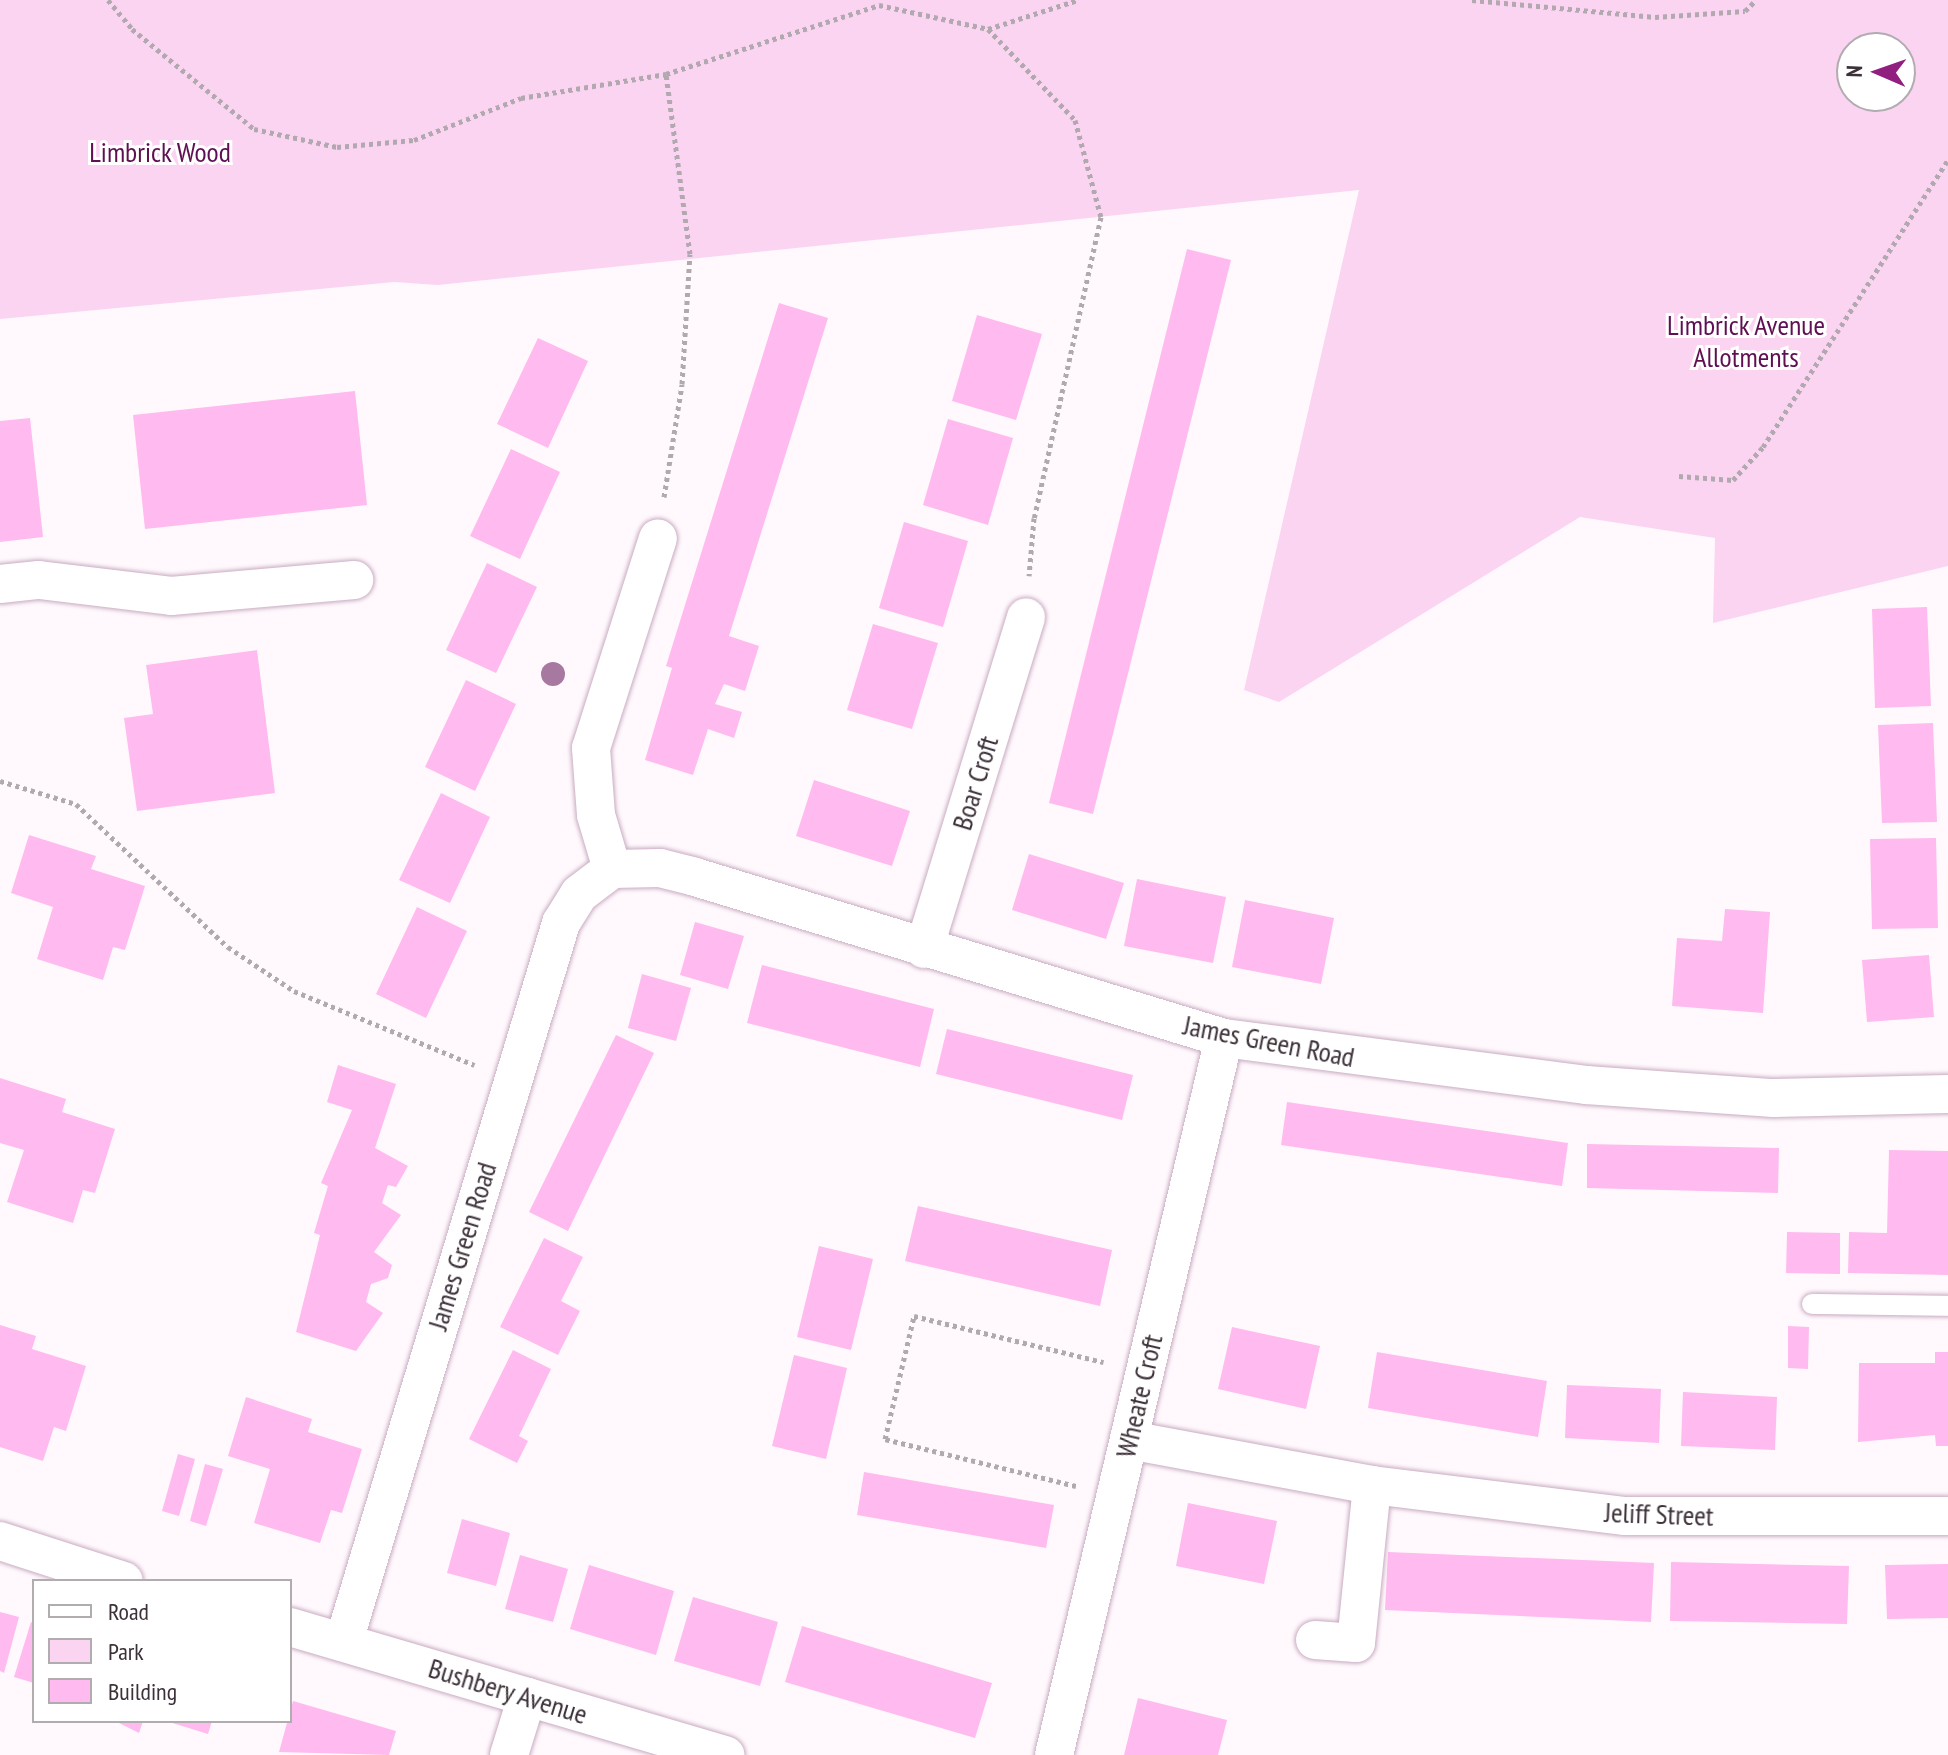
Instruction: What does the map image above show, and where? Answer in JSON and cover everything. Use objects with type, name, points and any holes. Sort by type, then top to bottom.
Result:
[{"type":"street","points":[[612,869],[596,815],[591,748],[658,538]]},
{"type":"street","points":[[0,584],[39,580],[171,596],[354,580]]},
{"type":"street","name":"Boar Croft","points":[[924,949],[1026,617]]},
{"type":"street","name":"James Green Road","points":[[344,1641],[561,923],[579,894],[612,869],[683,874],[1224,1038],[1586,1085],[1774,1098],[1948,1094]]},
{"type":"street","name":"Wheate Croft","points":[[1054,1755],[1224,1038]]},
{"type":"street","name":"Jeliff Street","points":[[1129,1440],[1372,1485],[1625,1516],[1948,1516]]},
{"type":"street","points":[[1315,1640],[1356,1643],[1372,1485]]},
{"type":"street","points":[[0,1541],[118,1579]]},
{"type":"street","name":"Bushbery Avenue","points":[[292,1628],[726,1755]]},
{"type":"street","points":[[509,1755],[527,1697]]},
{"type":"lane","points":[[1812,1304],[1948,1306]]},
{"type":"path","points":[[108,0],[132,29],[254,129],[337,147],[414,140],[521,98],[666,74],[879,5],[988,29],[1078,0]]},
{"type":"path","points":[[1472,0],[1655,17],[1745,11],[1756,0]]},
{"type":"path","points":[[988,29],[1075,120],[1101,217],[1034,518],[1026,617]]},
{"type":"path","points":[[658,538],[682,384],[690,254],[666,74]]},
{"type":"path","points":[[1679,476],[1733,480],[1763,447],[1948,160]]},
{"type":"path","points":[[0,781],[76,804],[228,947],[294,991],[512,1081]]},
{"type":"path","points":[[1116,1496],[885,1439],[914,1316],[1145,1372]]},
{"type":"green space","name":"Limbrick Wood","points":[[0,0],[1948,0],[1948,566],[1713,623],[1715,538],[1580,517],[1279,702],[1244,690],[1359,190],[438,285],[394,282],[0,319]]},
{"type":"building","points":[[1187,249],[1231,260],[1093,814],[1049,803]]},
{"type":"building","points":[[779,303],[828,318],[729,636],[759,646],[745,691],[724,684],[715,704],[742,712],[734,738],[708,729],[693,775],[645,760],[672,668],[666,666]]},
{"type":"building","points":[[977,315],[1042,334],[1016,420],[952,401]]},
{"type":"building","points":[[538,338],[588,361],[548,448],[497,424]]},
{"type":"building","points":[[355,391],[367,505],[145,529],[133,415]]},
{"type":"building","points":[[30,418],[43,537],[0,542],[0,421]]},
{"type":"building","points":[[948,419],[1013,438],[988,525],[923,505]]},
{"type":"building","points":[[511,449],[560,472],[520,559],[470,536]]},
{"type":"building","points":[[904,522],[968,541],[943,627],[879,608]]},
{"type":"building","points":[[487,563],[537,587],[496,673],[446,650]]},
{"type":"building","points":[[1927,607],[1931,706],[1875,708],[1872,609]]},
{"type":"building","points":[[873,624],[938,643],[912,729],[847,710]]},
{"type":"building","points":[[257,650],[275,793],[137,811],[124,718],[153,714],[146,665]]},
{"type":"building","points":[[466,680],[516,704],[475,791],[425,767]]},
{"type":"building","points":[[1933,723],[1937,822],[1882,823],[1878,725]]},
{"type":"building","points":[[814,780],[910,811],[892,866],[796,836]]},
{"type":"building","points":[[441,793],[490,817],[450,903],[399,880]]},
{"type":"building","points":[[29,835],[96,856],[91,869],[145,886],[125,950],[113,947],[103,980],[37,959],[53,907],[11,893]]},
{"type":"building","points":[[1936,838],[1938,928],[1872,929],[1870,839]]},
{"type":"building","points":[[1029,854],[1124,883],[1106,939],[1012,910]]},
{"type":"building","points":[[1137,879],[1226,897],[1213,963],[1124,946]]},
{"type":"building","points":[[1245,900],[1334,918],[1321,984],[1232,967]]},
{"type":"building","points":[[417,907],[467,931],[426,1018],[376,994]]},
{"type":"building","points":[[1725,909],[1770,912],[1763,1013],[1672,1006],[1677,938],[1722,941]]},
{"type":"building","points":[[695,922],[744,936],[728,989],[680,975]]},
{"type":"building","points":[[1929,955],[1934,1017],[1867,1022],[1862,960]]},
{"type":"building","points":[[762,965],[934,1009],[920,1067],[747,1023]]},
{"type":"building","points":[[642,974],[691,988],[676,1041],[628,1028]]},
{"type":"building","points":[[947,1029],[1133,1075],[1122,1120],[936,1074]]},
{"type":"building","points":[[616,1035],[654,1053],[568,1231],[529,1212]]},
{"type":"building","points":[[338,1065],[396,1084],[375,1148],[408,1166],[396,1187],[388,1185],[382,1203],[401,1215],[374,1252],[392,1265],[388,1278],[371,1284],[366,1302],[383,1313],[356,1351],[296,1332],[320,1235],[314,1233],[328,1186],[321,1183],[352,1110],[327,1102]]},
{"type":"building","points":[[0,1078],[66,1099],[62,1112],[115,1129],[95,1193],[83,1190],[73,1223],[7,1202],[24,1150],[0,1143]]},
{"type":"building","points":[[1287,1102],[1568,1143],[1562,1186],[1281,1145]]},
{"type":"building","points":[[1587,1144],[1779,1148],[1778,1193],[1587,1188]]},
{"type":"building","points":[[1889,1150],[1948,1151],[1948,1275],[1848,1273],[1849,1232],[1887,1233]]},
{"type":"building","points":[[918,1206],[1112,1250],[1100,1306],[905,1261]]},
{"type":"building","points":[[1787,1232],[1840,1233],[1840,1274],[1786,1273]]},
{"type":"building","points":[[544,1238],[583,1257],[561,1301],[580,1311],[558,1355],[500,1327]]},
{"type":"building","points":[[819,1246],[873,1259],[851,1350],[797,1337]]},
{"type":"building","points":[[0,1325],[36,1336],[32,1349],[86,1366],[66,1431],[54,1427],[43,1461],[0,1447]]},
{"type":"building","points":[[1788,1326],[1809,1327],[1808,1369],[1788,1368]]},
{"type":"building","points":[[1232,1327],[1320,1346],[1306,1409],[1218,1389]]},
{"type":"building","points":[[513,1350],[551,1369],[519,1436],[528,1441],[517,1463],[469,1439]]},
{"type":"building","points":[[1377,1352],[1547,1381],[1538,1437],[1368,1408]]},
{"type":"building","points":[[1935,1352],[1948,1352],[1948,1446],[1936,1446],[1935,1435],[1858,1442],[1859,1363],[1935,1363]]},
{"type":"building","points":[[794,1355],[847,1368],[826,1459],[772,1446]]},
{"type":"building","points":[[1567,1385],[1661,1389],[1659,1443],[1565,1438]]},
{"type":"building","points":[[1683,1392],[1777,1397],[1775,1450],[1681,1446]]},
{"type":"building","points":[[246,1397],[312,1419],[308,1432],[362,1449],[342,1513],[331,1510],[320,1543],[254,1523],[270,1469],[228,1456]]},
{"type":"building","points":[[178,1454],[195,1459],[179,1516],[162,1511]]},
{"type":"building","points":[[205,1464],[223,1469],[206,1526],[190,1521]]},
{"type":"building","points":[[864,1472],[1054,1505],[1046,1548],[857,1515]]},
{"type":"building","points":[[1188,1503],[1277,1521],[1264,1584],[1176,1566]]},
{"type":"building","points":[[462,1519],[510,1533],[496,1586],[447,1573]]},
{"type":"building","points":[[1388,1552],[1654,1563],[1651,1622],[1385,1610]]},
{"type":"building","points":[[520,1555],[568,1569],[553,1622],[505,1609]]},
{"type":"building","points":[[1671,1562],[1849,1566],[1847,1624],[1670,1621]]},
{"type":"building","points":[[1948,1564],[1948,1618],[1887,1619],[1885,1565]]},
{"type":"building","points":[[589,1565],[674,1591],[656,1655],[570,1629]]},
{"type":"building","points":[[693,1597],[778,1622],[760,1686],[674,1661]]},
{"type":"building","points":[[0,1612],[19,1617],[4,1673],[0,1671]]},
{"type":"building","points":[[31,1622],[32,1682],[14,1677]]},
{"type":"building","points":[[802,1626],[992,1683],[975,1738],[785,1682]]},
{"type":"building","points":[[1138,1698],[1227,1720],[1218,1755],[1124,1755]]},
{"type":"building","points":[[293,1701],[396,1731],[389,1755],[279,1752],[287,1723],[292,1723]]},
{"type":"building","points":[[119,1723],[142,1723],[139,1733]]},
{"type":"building","points":[[172,1723],[211,1723],[208,1734]]},
{"type":"park label","name":"Limbrick Avenue Allotments","points":[[1746,341]]}]
